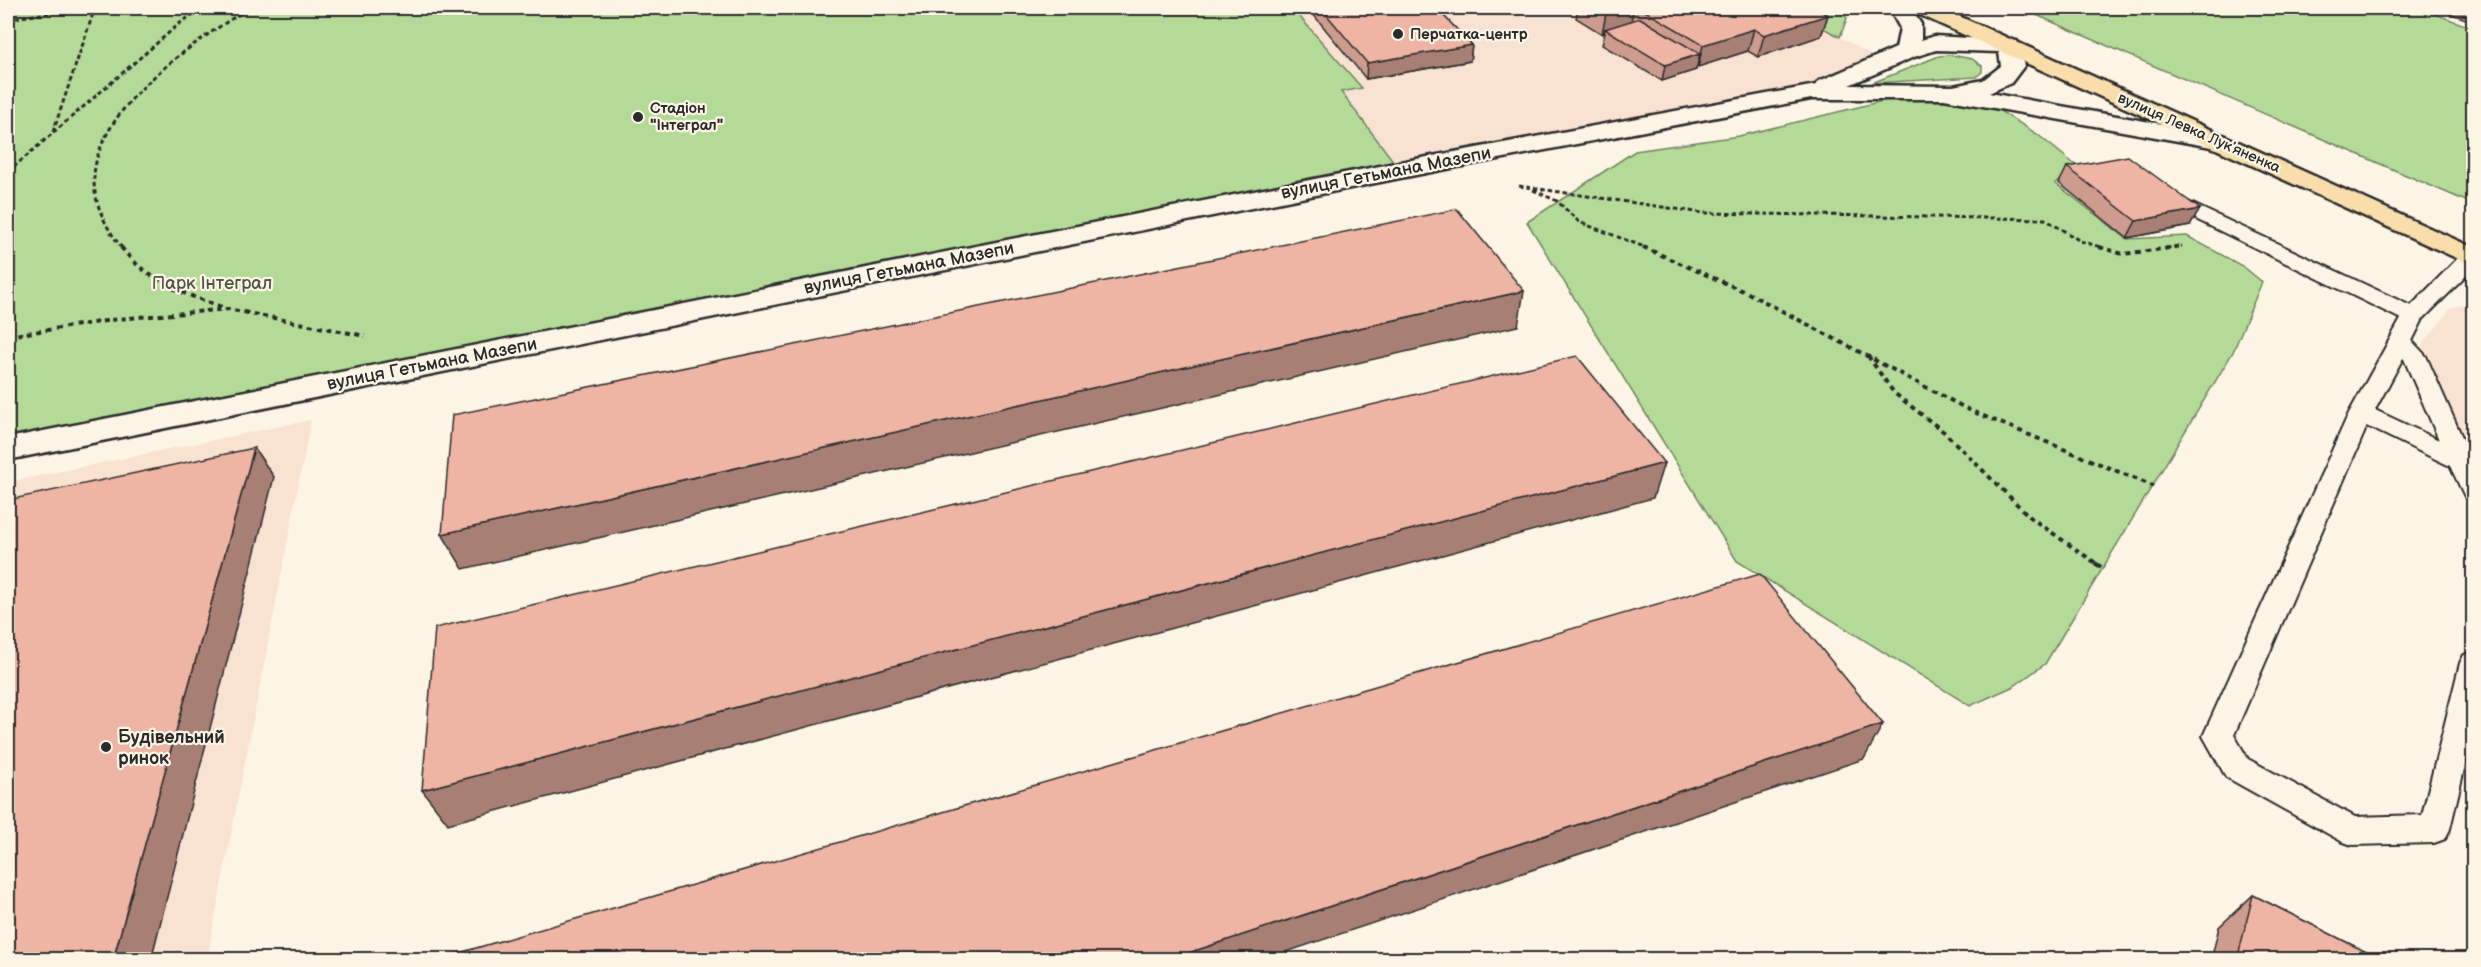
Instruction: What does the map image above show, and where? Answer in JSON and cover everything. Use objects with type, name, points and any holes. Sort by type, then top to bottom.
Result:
[{"type":"main road","name":"вулиця Левка Лукʼяненка","points":[[1924,8],[2473,257]]},
{"type":"street","points":[[1899,8],[1910,20],[1913,33],[1906,52]]},
{"type":"street","points":[[1935,43],[2009,46],[2013,66],[2006,78],[1981,88],[1944,92],[1811,92],[1906,52],[1935,43]]},
{"type":"street","name":"вулиця Гетьмана Мазепи","points":[[8,449],[1389,172],[1811,92]]},
{"type":"street","points":[[1944,92],[2217,141]]},
{"type":"lane","points":[[2182,205],[2414,316]]},
{"type":"lane","points":[[2473,257],[2414,316],[2361,412],[2218,736],[2237,768],[2352,831],[2434,829],[2474,663]]},
{"type":"lane","points":[[2399,342],[2414,356],[2466,464],[2474,491]]},
{"type":"lane","points":[[2361,412],[2466,464]]},
{"type":"path","points":[[8,20],[82,8]]},
{"type":"path","points":[[53,133],[95,8]]},
{"type":"path","points":[[8,172],[179,24],[202,8]]},
{"type":"path","points":[[249,8],[193,43],[131,102],[115,123],[102,146],[94,172],[102,219],[117,243],[155,280],[228,309],[367,336]]},
{"type":"path","points":[[1517,186],[1703,213],[2046,219],[2080,241],[2123,254],[2248,237]]},
{"type":"path","points":[[1527,188],[1557,201],[1579,222],[1675,259],[1729,284],[1969,410],[2153,486]]},
{"type":"path","points":[[8,336],[118,319],[228,309]]},
{"type":"path","points":[[1868,356],[1894,393],[1944,432],[2031,518],[2101,567]]},
{"type":"shaded area","points":[[1292,8],[1835,8],[1847,18],[1840,37],[1883,62],[1811,92],[1400,170],[1340,91],[1362,87]]},
{"type":"shaded area","points":[[2469,303],[2473,305],[2473,467],[2414,356],[2451,308]]},
{"type":"shaded area","name":"Будівельний ринок","points":[[311,420],[207,959],[8,959],[8,482]]},
{"type":"green space","name":"Парк Інтеграл","points":[[8,8],[1292,8],[1362,88],[1341,92],[1400,170],[8,449]]},
{"type":"green space","points":[[1791,8],[1835,8],[1847,18],[1840,37],[1789,10]]},
{"type":"green space","points":[[2020,8],[2419,8],[2473,28],[2473,204]]},
{"type":"green space","points":[[1951,55],[1972,59],[1982,66],[1982,72],[1976,77],[1872,83],[1939,56]]},
{"type":"green space","points":[[1895,98],[1989,104],[2037,134],[2084,172],[2055,183],[2127,239],[2187,236],[2244,267],[2262,282],[2233,352],[2045,664],[2014,686],[1970,706],[1737,561],[1527,222],[1635,151],[1739,136]]},
{"type":"building","points":[[1321,8],[1436,8],[1472,45],[1367,63]]},
{"type":"building","points":[[1597,8],[1624,8],[1606,13]]},
{"type":"building","points":[[1640,8],[1814,8],[1828,15],[1764,35],[1754,29],[1703,45]]},
{"type":"building","points":[[1640,18],[1700,54],[1665,65],[1605,29]]},
{"type":"building","points":[[2128,156],[2200,209],[2136,221],[2067,167]]},
{"type":"building","points":[[1457,209],[1524,291],[442,534],[452,415]]},
{"type":"building","points":[[1577,356],[1664,463],[422,790],[435,628]]},
{"type":"building","name":"Будівельний ринок","points":[[254,448],[113,960],[8,960],[8,500]]},
{"type":"building","points":[[1760,574],[1883,724],[1167,960],[435,960]]},
{"type":"building","points":[[2253,895],[2382,960],[2237,960]]},
{"type":"place","name":"Перчатка-центр","points":[[1398,34]]},
{"type":"place","name":"Стадіон \"Інтеграл\"","points":[[638,117]]},
{"type":"place","name":"Будівельний ринок","points":[[106,747]]}]
